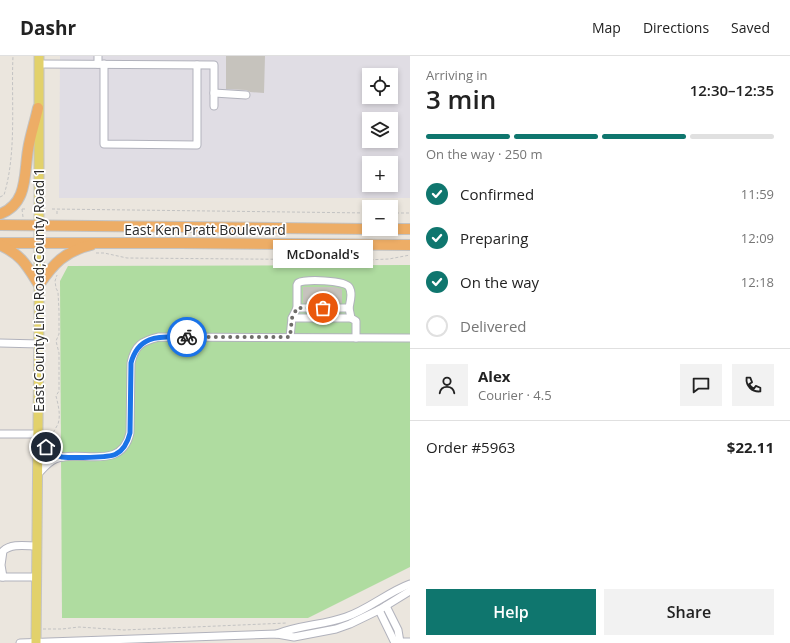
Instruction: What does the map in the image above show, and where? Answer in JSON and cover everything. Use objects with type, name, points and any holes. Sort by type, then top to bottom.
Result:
[{"type":"highway","points":[[0,214],[7,211],[15,204],[22,192],[28,150],[38,108]]},
{"type":"highway","name":"East Ken Pratt Boulevard","points":[[0,225],[362,229]]},
{"type":"highway","points":[[398,229],[410,229]]},
{"type":"highway","name":"East Ken Pratt Boulevard","points":[[0,244],[38,242],[103,242],[410,245]]},
{"type":"highway","points":[[0,244],[10,249],[20,257],[39,285],[49,270],[71,252],[103,242]]},
{"type":"highway","points":[[365,245],[410,250]]},
{"type":"main road","name":"East County Line Road;County Road 1","points":[[36,643],[39,344],[39,60]]},
{"type":"street","points":[[98,56],[101,64],[104,144],[197,146],[197,65]]},
{"type":"street","points":[[39,60],[101,64],[214,65],[214,106]]},
{"type":"street","points":[[214,93],[246,95]]},
{"type":"street","points":[[290,337],[292,318],[297,308],[297,285],[298,283],[304,281],[340,282],[346,284],[349,287],[351,294],[349,308],[351,318]]},
{"type":"street","points":[[297,308],[349,308]]},
{"type":"street","points":[[292,318],[351,318],[356,321],[356,338]]},
{"type":"street","points":[[38,474],[50,462],[63,457],[108,456],[116,454],[123,448],[128,441],[130,433],[131,363],[135,351],[142,342],[150,339],[159,337],[410,338]]},
{"type":"street","points":[[0,343],[39,344]]},
{"type":"street","points":[[0,434],[38,437],[55,454],[63,457]]},
{"type":"street","points":[[37,546],[7,547],[3,551],[1,565],[1,577],[37,577]]},
{"type":"street","points":[[277,634],[291,628],[315,625],[348,616],[410,584]]},
{"type":"street","points":[[20,643],[215,640],[277,634],[294,637],[336,629],[350,624],[379,610],[410,591]]},
{"type":"street","points":[[386,606],[398,630],[398,643]]},
{"type":"street","points":[[379,610],[386,626],[398,643]]},
{"type":"street","points":[[386,626],[394,621]]},
{"type":"street","points":[[398,643],[410,642]]},
{"type":"path","points":[[0,197],[4,195],[8,180],[13,56]]},
{"type":"path","points":[[4,195],[8,198]]},
{"type":"path","points":[[57,208],[57,214]]},
{"type":"path","points":[[23,220],[22,209],[28,209]]},
{"type":"path","points":[[52,209],[362,213]]},
{"type":"path","points":[[398,213],[410,213]]},
{"type":"path","points":[[92,252],[126,258],[365,260],[389,259],[410,255]]},
{"type":"path","points":[[52,444],[52,434],[58,424],[59,402],[56,396],[58,391],[59,353],[56,341],[59,334],[59,311],[58,292],[55,281],[58,272]]},
{"type":"path","points":[[36,630],[52,628],[62,630],[79,627],[124,630],[292,623]]},
{"type":"shaded area","points":[[60,56],[410,56],[410,198],[59,198]]},
{"type":"green space","points":[[410,265],[410,567],[308,618],[62,618],[60,281],[68,266]]},
{"type":"building","points":[[226,56],[265,56],[264,93],[226,89]]},
{"type":"building","points":[[303,287],[334,287],[342,289],[342,303],[303,303]]},
{"type":"way so far","points":[[187,337],[290,337],[292,318],[297,308],[323,308]]},
{"type":"place","name":"McDonald's","points":[[323,308]]},
{"type":"route","points":[[46,447],[55,454],[63,457],[108,456],[116,454],[128,441],[130,433],[131,363],[133,354],[137,347],[142,342],[159,337],[187,337]]}]
